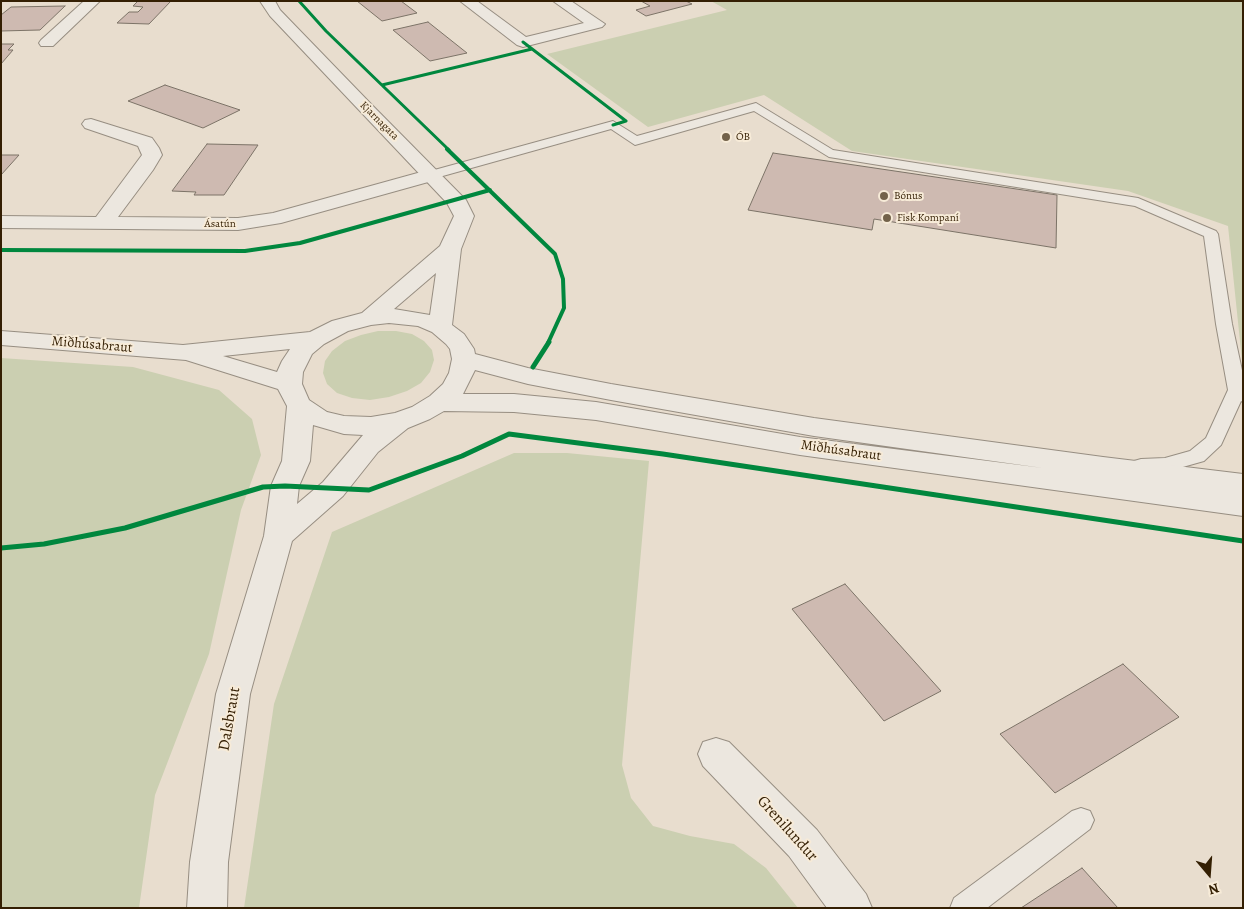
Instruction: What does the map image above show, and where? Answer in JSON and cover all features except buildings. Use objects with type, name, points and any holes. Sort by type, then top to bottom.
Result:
[{"type":"street","points":[[47,43],[93,1]]},
{"type":"street","name":"Kjarnagata","points":[[267,1],[275,13],[365,108],[456,200],[464,216],[450,249],[440,327]]},
{"type":"street","points":[[466,1],[522,42],[597,24],[560,1]]},
{"type":"street","points":[[91,124],[145,142],[150,148],[152,155],[146,166],[102,222]]},
{"type":"street","name":"Ásatún","points":[[1,222],[238,224],[274,219],[432,175]]},
{"type":"street","name":"Kjarnagata","points":[[370,318],[450,249]]},
{"type":"street","points":[[408,317],[440,327],[455,339],[462,349],[464,358],[462,373],[454,389],[439,402],[421,413],[399,421],[371,426],[344,425],[318,418],[295,395],[290,372],[294,361],[303,349],[316,339],[340,326],[370,318],[408,317]]},
{"type":"street","name":"Miðhúsabraut","points":[[1,338],[183,353],[316,339]]},
{"type":"street","name":"Miðhúsabraut","points":[[183,353],[295,395]]},
{"type":"street","name":"Miðhúsabraut","points":[[464,358],[528,376],[794,424],[1103,467],[1243,484]]},
{"type":"street","name":"Dalsbraut","points":[[207,908],[209,862],[233,694],[280,536],[285,486],[296,461],[299,437],[295,395]]},
{"type":"street","name":"Miðhúsabraut","points":[[439,402],[514,403],[596,411],[800,446],[1243,505]]},
{"type":"street","points":[[280,536],[333,489],[368,445],[399,421]]},
{"type":"street","name":"Grenilundur","points":[[716,754],[803,843],[852,908]]},
{"type":"lane","points":[[432,175],[613,125],[636,141],[756,107],[829,153],[1138,202],[1211,234],[1224,324],[1240,393],[1222,421],[1214,441],[1197,456],[1165,464],[1103,467]]},
{"type":"lane","points":[[964,908],[1081,820]]},
{"type":"green space","points":[[711,1],[1243,1],[1243,370],[1228,226],[1128,191],[852,151],[764,95],[648,127],[547,54],[727,10]]},
{"type":"green space","points":[[378,331],[396,331],[412,334],[424,341],[432,350],[434,360],[430,372],[421,383],[407,391],[389,397],[370,400],[352,398],[337,393],[327,384],[323,373],[325,361],[332,351],[345,341]]},
{"type":"green space","points":[[1,358],[133,367],[219,390],[252,419],[261,455],[241,510],[209,654],[155,795],[139,908],[1,908]]},
{"type":"green space","points":[[514,453],[567,453],[649,461],[622,765],[631,798],[653,826],[690,836],[734,844],[766,868],[798,908],[244,908],[274,704],[332,532]]},
{"type":"cycle path","points":[[299,1],[326,31],[555,254],[563,279],[564,308],[553,336],[533,367]]},
{"type":"cycle path","points":[[523,42],[626,121],[613,125]]},
{"type":"cycle path","points":[[382,85],[532,49]]},
{"type":"cycle path","points":[[1,250],[245,251],[300,243],[490,190]]},
{"type":"cycle path","points":[[1,548],[44,544],[125,528],[263,487],[285,486],[369,490],[462,456],[509,434],[663,454],[1243,541]]},
{"type":"place","name":"ÓB","points":[[726,137]]},
{"type":"place","name":"Bónus","points":[[884,196]]},
{"type":"place","name":"Fisk Kompaní","points":[[887,218]]}]
